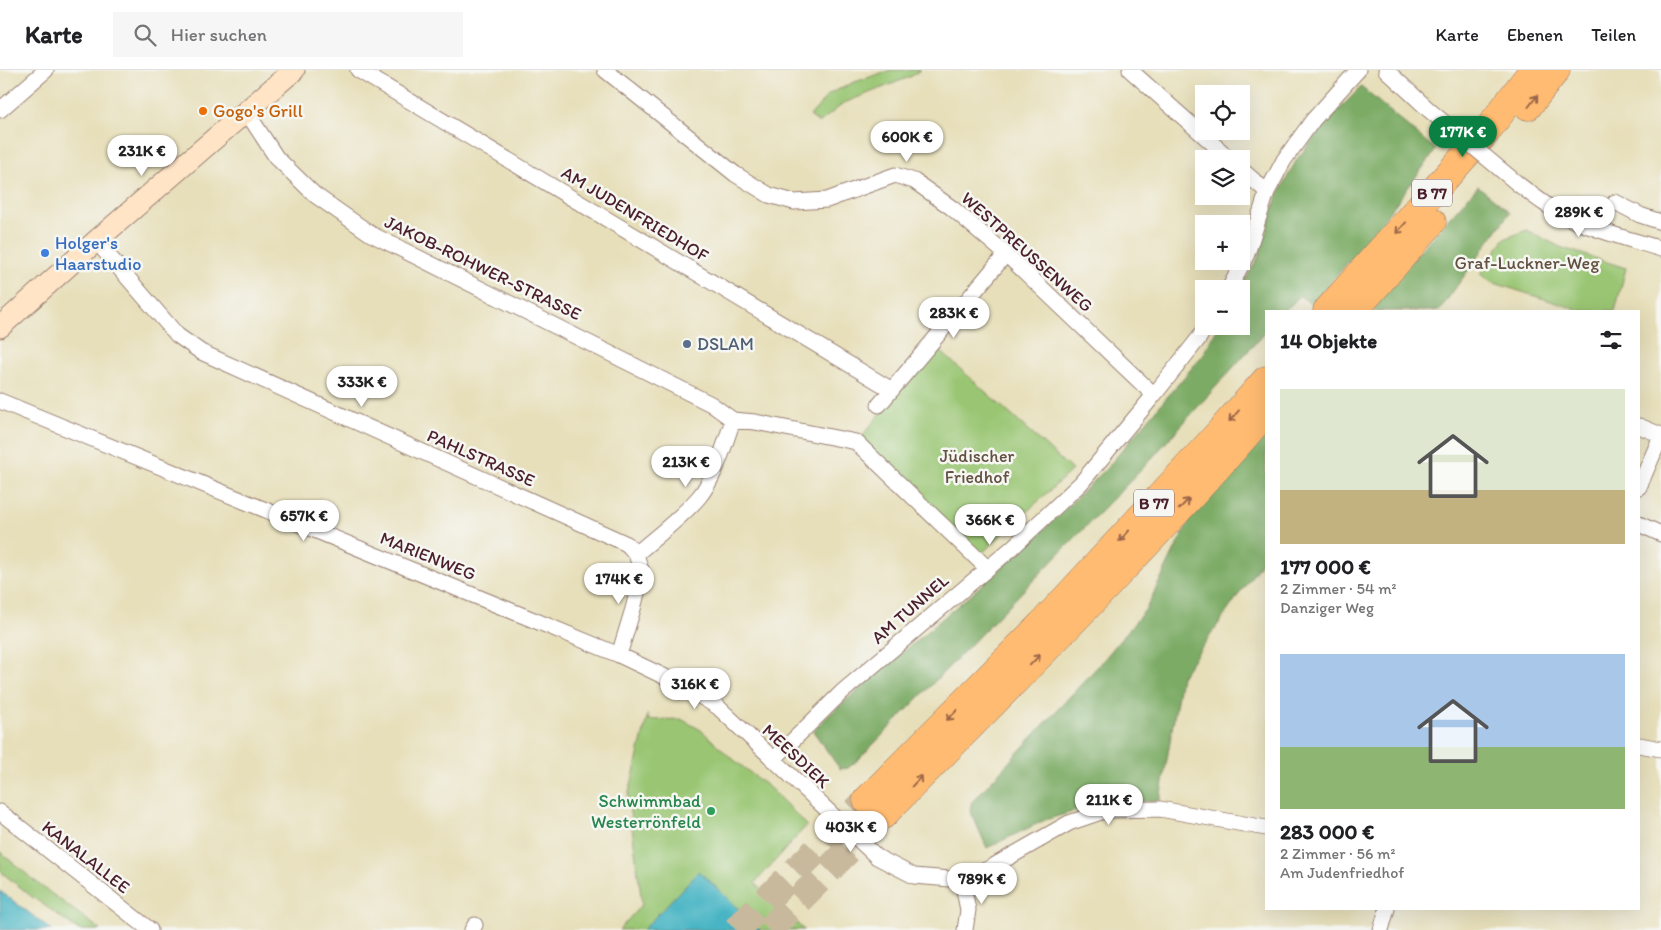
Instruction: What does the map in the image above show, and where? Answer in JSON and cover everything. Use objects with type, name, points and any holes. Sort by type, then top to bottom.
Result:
[{"type":"highway","name":"B 77","points":[[1328,310],[1486,132],[1533,70]]},
{"type":"highway","name":"B 77","points":[[1355,310],[1502,140],[1556,70]]},
{"type":"highway","name":"B 77","points":[[1265,381],[875,808],[1049,646],[1212,474],[1265,413]]},
{"type":"street","points":[[0,110],[46,70]]},
{"type":"street","points":[[0,327],[96,241],[294,70]]},
{"type":"street","name":"AM JUDENFRIEDHOF","points":[[358,70],[892,390]]},
{"type":"street","name":"WESTPREUSSENWEG","points":[[604,70],[735,174],[769,195],[794,202],[827,200],[895,175],[914,181],[952,208],[1006,254],[1154,396]]},
{"type":"street","points":[[1130,70],[1220,150]]},
{"type":"street","points":[[1233,280],[1248,254],[1267,192],[1284,160],[1312,120],[1358,70]]},
{"type":"street","points":[[1386,70],[1429,110],[1538,200],[1572,220],[1661,249]]},
{"type":"street","name":"JAKOB-ROHWER-STRASSE","points":[[246,111],[276,158],[315,195],[371,234],[712,404],[733,420]]},
{"type":"street","points":[[1250,177],[1267,192]]},
{"type":"street","points":[[1615,202],[1661,222]]},
{"type":"street","name":"PAHLSTRASSE","points":[[96,241],[177,334],[201,352],[627,544],[636,554]]},
{"type":"street","points":[[879,404],[1006,254]]},
{"type":"street","name":"AM TUNNEL","points":[[773,760],[842,692],[1012,548],[1082,483],[1154,396],[1201,335]]},
{"type":"street","name":"MARIENWEG","points":[[0,401],[619,655]]},
{"type":"street","points":[[619,655],[642,573],[636,554],[700,496],[715,470],[733,420],[755,422],[856,442],[987,568]]},
{"type":"street","points":[[1640,426],[1661,435],[1640,485]]},
{"type":"street","points":[[1640,524],[1661,534]]},
{"type":"street","name":"MEESDIEK","points":[[619,655],[680,684],[718,707],[877,857],[914,876],[962,880]]},
{"type":"street","points":[[1640,745],[1661,749]]},
{"type":"street","points":[[964,930],[968,910],[962,880],[990,868],[1069,823],[1107,810],[1160,809],[1265,828]]},
{"type":"street","name":"KANALALLEE","points":[[0,812],[150,930]]},
{"type":"street","points":[[1381,930],[1387,910]]},
{"type":"green space","points":[[890,70],[920,70],[912,76],[844,103],[819,123],[810,116],[829,94],[852,83]]},
{"type":"green space","points":[[1361,87],[1436,150],[1369,239],[1318,296],[1310,303],[1300,296],[1286,310],[1265,310],[1265,332],[1143,468],[859,759],[848,768],[840,769],[813,731],[829,715],[1024,549],[1106,469],[1202,356],[1214,335],[1250,335],[1250,280],[1245,280],[1259,256],[1277,197],[1297,159],[1326,123]]},
{"type":"green space","points":[[1478,186],[1510,212],[1440,310],[1367,310]]},
{"type":"green space","name":"Graf-Luckner-Weg","points":[[1527,230],[1560,247],[1626,268],[1615,310],[1579,310],[1491,282],[1480,274],[1504,239]]},
{"type":"green space","name":"Jüdischer Friedhof","points":[[936,347],[1072,470],[980,555],[861,437]]},
{"type":"green space","points":[[1265,427],[1265,557],[1181,677],[1160,800],[1096,805],[1045,820],[987,848],[971,812],[971,803],[1101,663],[1146,609],[1194,511]]},
{"type":"green space","name":"Schwimmbad Westerrönfeld","points":[[648,714],[648,720],[681,719],[701,730],[729,756],[771,789],[807,825],[755,883],[804,930],[619,930],[642,904],[628,797]]},
{"type":"green space","points":[[0,852],[41,886],[101,930],[79,930],[31,896],[0,871]]},
{"type":"water","points":[[699,871],[755,925],[760,930],[643,930]]},
{"type":"water","points":[[0,891],[52,930],[0,930]]},
{"type":"tunnel","points":[[736,930],[867,800]]},
{"type":"tunnel","points":[[769,930],[883,815]]},
{"type":"place","name":"Gogo's Grill","points":[[203,111]]},
{"type":"place","name":"Holger's Haarstudio","points":[[45,253]]},
{"type":"place","name":"DSLAM","points":[[687,344]]},
{"type":"place","name":"Schwimmbad Westerrönfeld","points":[[711,811]]}]
